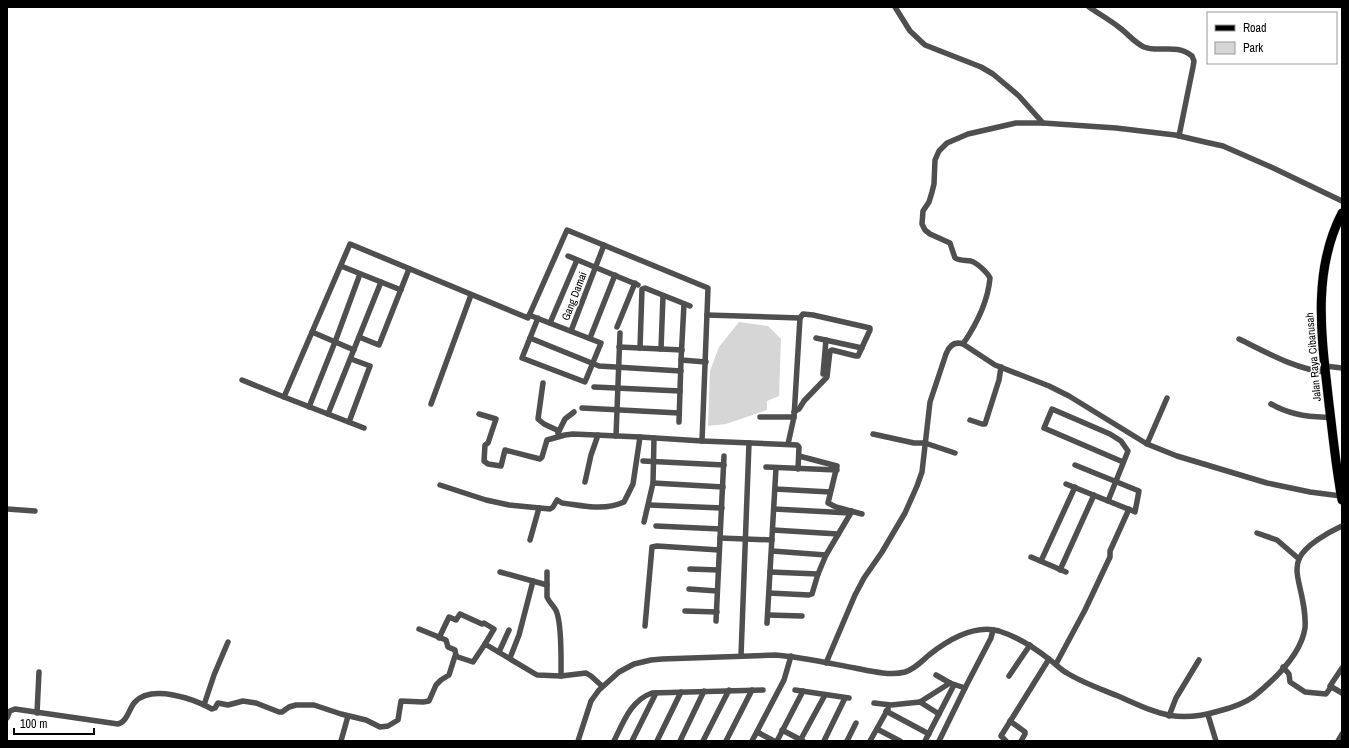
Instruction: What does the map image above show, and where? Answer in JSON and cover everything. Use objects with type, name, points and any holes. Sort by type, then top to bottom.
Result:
[{"type":"main road","name":"Jalan Raya Cibarusah","points":[[1342,213],[1328,247],[1324,262],[1321,318],[1334,458],[1342,498]]},
{"type":"street","points":[[895,7],[910,31],[925,45],[981,67],[992,74],[1019,96],[1043,123]]},
{"type":"street","points":[[1089,7],[1119,27],[1140,45],[1146,48],[1176,50],[1188,53],[1192,56],[1193,66],[1179,136]]},
{"type":"street","points":[[963,344],[979,316],[990,278],[977,264],[957,260],[950,243],[930,234],[925,230],[922,224],[923,211],[929,202],[934,184],[935,160],[939,151],[947,143],[968,134],[1016,123],[1043,123],[1116,128],[1179,136],[1223,146],[1342,201]]},
{"type":"street","points":[[284,397],[350,244],[528,318],[567,230],[707,287],[706,362],[702,441]]},
{"type":"street","name":"Gang Damai","points":[[571,331],[604,245]]},
{"type":"street","points":[[568,256],[637,284],[617,326]]},
{"type":"street","points":[[550,323],[577,260]]},
{"type":"street","points":[[340,266],[401,290]]},
{"type":"street","points":[[360,337],[379,345],[409,269]]},
{"type":"street","points":[[309,407],[360,274]]},
{"type":"street","points":[[590,338],[615,275]]},
{"type":"street","points":[[328,414],[381,282]]},
{"type":"street","points":[[640,348],[642,289],[645,288],[690,306]]},
{"type":"street","points":[[431,404],[471,295]]},
{"type":"street","points":[[662,349],[663,296]]},
{"type":"street","points":[[679,422],[684,304]]},
{"type":"street","points":[[707,314],[800,318]]},
{"type":"street","points":[[760,417],[794,414],[827,377],[831,350],[856,356],[859,355],[870,330],[869,327],[813,315],[803,314],[800,318],[794,414],[788,444]]},
{"type":"street","points":[[529,315],[538,318],[590,338],[601,343],[585,382],[522,358],[538,318]]},
{"type":"street","points":[[312,332],[354,350]]},
{"type":"street","points":[[616,436],[620,333]]},
{"type":"street","points":[[530,338],[600,366],[681,371]]},
{"type":"street","points":[[816,338],[862,348]]},
{"type":"street","points":[[1239,339],[1307,370],[1342,368]]},
{"type":"street","points":[[823,381],[826,340]]},
{"type":"street","points":[[826,663],[864,578],[882,552],[911,500],[922,472],[930,402],[946,354],[948,349],[953,344],[963,344],[1001,368],[1064,393],[1148,444],[1177,456],[1225,471],[1241,474],[1266,483],[1342,498]]},
{"type":"street","points":[[619,347],[682,350]]},
{"type":"street","points":[[349,422],[370,366],[351,359]]},
{"type":"street","points":[[681,360],[706,362]]},
{"type":"street","points":[[970,420],[985,424],[999,380],[1001,368]]},
{"type":"street","points":[[242,380],[364,428]]},
{"type":"street","points":[[543,383],[538,419],[558,434]]},
{"type":"street","points":[[594,387],[680,392]]},
{"type":"street","points":[[1148,444],[1167,398]]},
{"type":"street","points":[[1271,404],[1281,410],[1298,415],[1317,418],[1331,417]]},
{"type":"street","points":[[582,408],[679,412]]},
{"type":"street","points":[[1108,501],[1128,452],[1121,441],[1110,434],[1052,409],[1044,428],[1123,462]]},
{"type":"street","points":[[558,434],[565,420],[574,412]]},
{"type":"street","points":[[479,414],[496,419],[488,443],[485,446],[484,461],[488,464],[501,466],[505,450],[540,459],[547,440],[558,434],[573,434],[749,444],[798,445],[798,468]]},
{"type":"street","points":[[873,434],[925,444],[955,453]]},
{"type":"street","points":[[584,482],[591,454],[598,435]]},
{"type":"street","points":[[440,485],[486,500],[510,505],[552,508],[557,500],[604,508],[614,506],[624,502],[633,484],[640,437]]},
{"type":"street","points":[[644,522],[653,483],[654,438]]},
{"type":"street","points":[[741,656],[749,444]]},
{"type":"street","points":[[716,621],[724,456]]},
{"type":"street","points":[[799,456],[837,466],[828,500],[829,504],[851,512]]},
{"type":"street","points":[[642,461],[724,465]]},
{"type":"street","points":[[1056,664],[1085,610],[1110,557],[1110,551],[1134,512],[1139,491],[1075,465]]},
{"type":"street","points":[[766,467],[837,470]]},
{"type":"street","points":[[768,623],[776,468]]},
{"type":"street","points":[[653,483],[723,487]]},
{"type":"street","points":[[1066,484],[1134,512]]},
{"type":"street","points":[[1041,561],[1075,487]]},
{"type":"street","points":[[775,489],[830,492]]},
{"type":"street","points":[[1030,557],[1063,571],[1094,495]]},
{"type":"street","points":[[649,505],[722,508]]},
{"type":"street","points":[[530,540],[539,508]]},
{"type":"street","points":[[7,509],[35,511]]},
{"type":"street","points":[[774,509],[851,512],[862,514]]},
{"type":"street","points":[[769,593],[812,594],[826,555],[851,512]]},
{"type":"street","points":[[656,526],[720,528]]},
{"type":"street","points":[[578,741],[591,701],[602,686],[625,668],[642,661],[775,655],[790,659],[880,672],[903,672],[912,669],[939,648],[961,635],[992,630],[1002,632],[1030,646],[1048,662],[1056,664],[1067,673],[1088,684],[1152,711],[1169,716],[1208,716],[1251,698],[1278,673],[1297,650],[1304,629],[1304,610],[1298,578],[1299,559],[1305,550],[1318,539],[1342,526]]},
{"type":"street","points":[[773,530],[838,534]]},
{"type":"street","points":[[1257,533],[1277,540],[1299,559]]},
{"type":"street","points":[[720,538],[772,540]]},
{"type":"street","points":[[645,626],[652,547],[657,546],[719,550]]},
{"type":"street","points":[[772,551],[826,555]]},
{"type":"street","points":[[690,569],[718,570]]},
{"type":"street","points":[[500,572],[548,584]]},
{"type":"street","points":[[547,572],[548,600],[555,607],[559,622],[562,676]]},
{"type":"street","points":[[770,572],[818,574]]},
{"type":"street","points":[[510,658],[519,635],[533,580]]},
{"type":"street","points":[[689,589],[717,591]]},
{"type":"street","points":[[685,611],[716,612]]},
{"type":"street","points":[[439,638],[449,617],[456,620],[460,614],[482,624],[484,623],[494,629],[473,662],[456,656]]},
{"type":"street","points":[[768,615],[802,616]]},
{"type":"street","points":[[7,718],[10,711],[15,710],[118,724],[124,720],[134,702],[142,696],[165,694],[175,695],[204,704],[212,709],[215,708],[218,703],[228,705],[242,701],[256,703],[282,712],[296,705],[314,705],[366,720],[380,727],[388,726],[398,720],[401,701],[429,701],[436,685],[449,675],[456,656],[454,649],[448,647],[446,640],[419,629]]},
{"type":"street","points":[[499,652],[509,630]]},
{"type":"street","points":[[938,741],[991,638],[992,630]]},
{"type":"street","points":[[204,704],[228,642]]},
{"type":"street","points":[[485,644],[538,675],[562,676],[586,673],[602,686]]},
{"type":"street","points":[[1009,676],[1030,646]]},
{"type":"street","points":[[752,741],[784,680],[790,659]]},
{"type":"street","points":[[1169,716],[1176,698],[1199,660]]},
{"type":"street","points":[[1006,741],[1001,736],[1048,662]]},
{"type":"street","points":[[1283,667],[1289,674],[1291,683],[1305,692],[1326,694],[1331,687],[1330,685],[1342,668]]},
{"type":"street","points":[[37,713],[39,672]]},
{"type":"street","points":[[936,675],[952,684],[965,688]]},
{"type":"street","points":[[874,703],[890,705],[920,702],[952,684]]},
{"type":"street","points":[[925,741],[952,684]]},
{"type":"street","points":[[1331,687],[1342,693]]},
{"type":"street","points":[[704,741],[729,690]]},
{"type":"street","points":[[726,741],[752,690]]},
{"type":"street","points":[[614,741],[634,705],[639,699],[646,695],[656,693],[763,690]]},
{"type":"street","points":[[795,690],[847,698],[824,741]]},
{"type":"street","points":[[680,741],[704,691]]},
{"type":"street","points":[[757,732],[776,741],[803,691]]},
{"type":"street","points":[[657,741],[681,692]]},
{"type":"street","points":[[632,741],[656,693]]},
{"type":"street","points":[[782,730],[802,740],[825,694]]},
{"type":"street","points":[[920,702],[939,714]]},
{"type":"street","points":[[870,741],[890,705]]},
{"type":"street","points":[[886,711],[929,734]]},
{"type":"street","points":[[342,741],[348,716]]},
{"type":"street","points":[[1208,716],[1216,741]]},
{"type":"street","points":[[1010,721],[1025,732],[1021,741]]},
{"type":"street","points":[[847,741],[856,723]]},
{"type":"street","points":[[877,729],[900,741]]},
{"type":"street","points":[[1338,741],[1342,734]]},
{"type":"green space","points":[[739,322],[768,326],[781,339],[779,396],[767,401],[767,410],[726,424],[708,426],[710,371],[719,347]]}]
